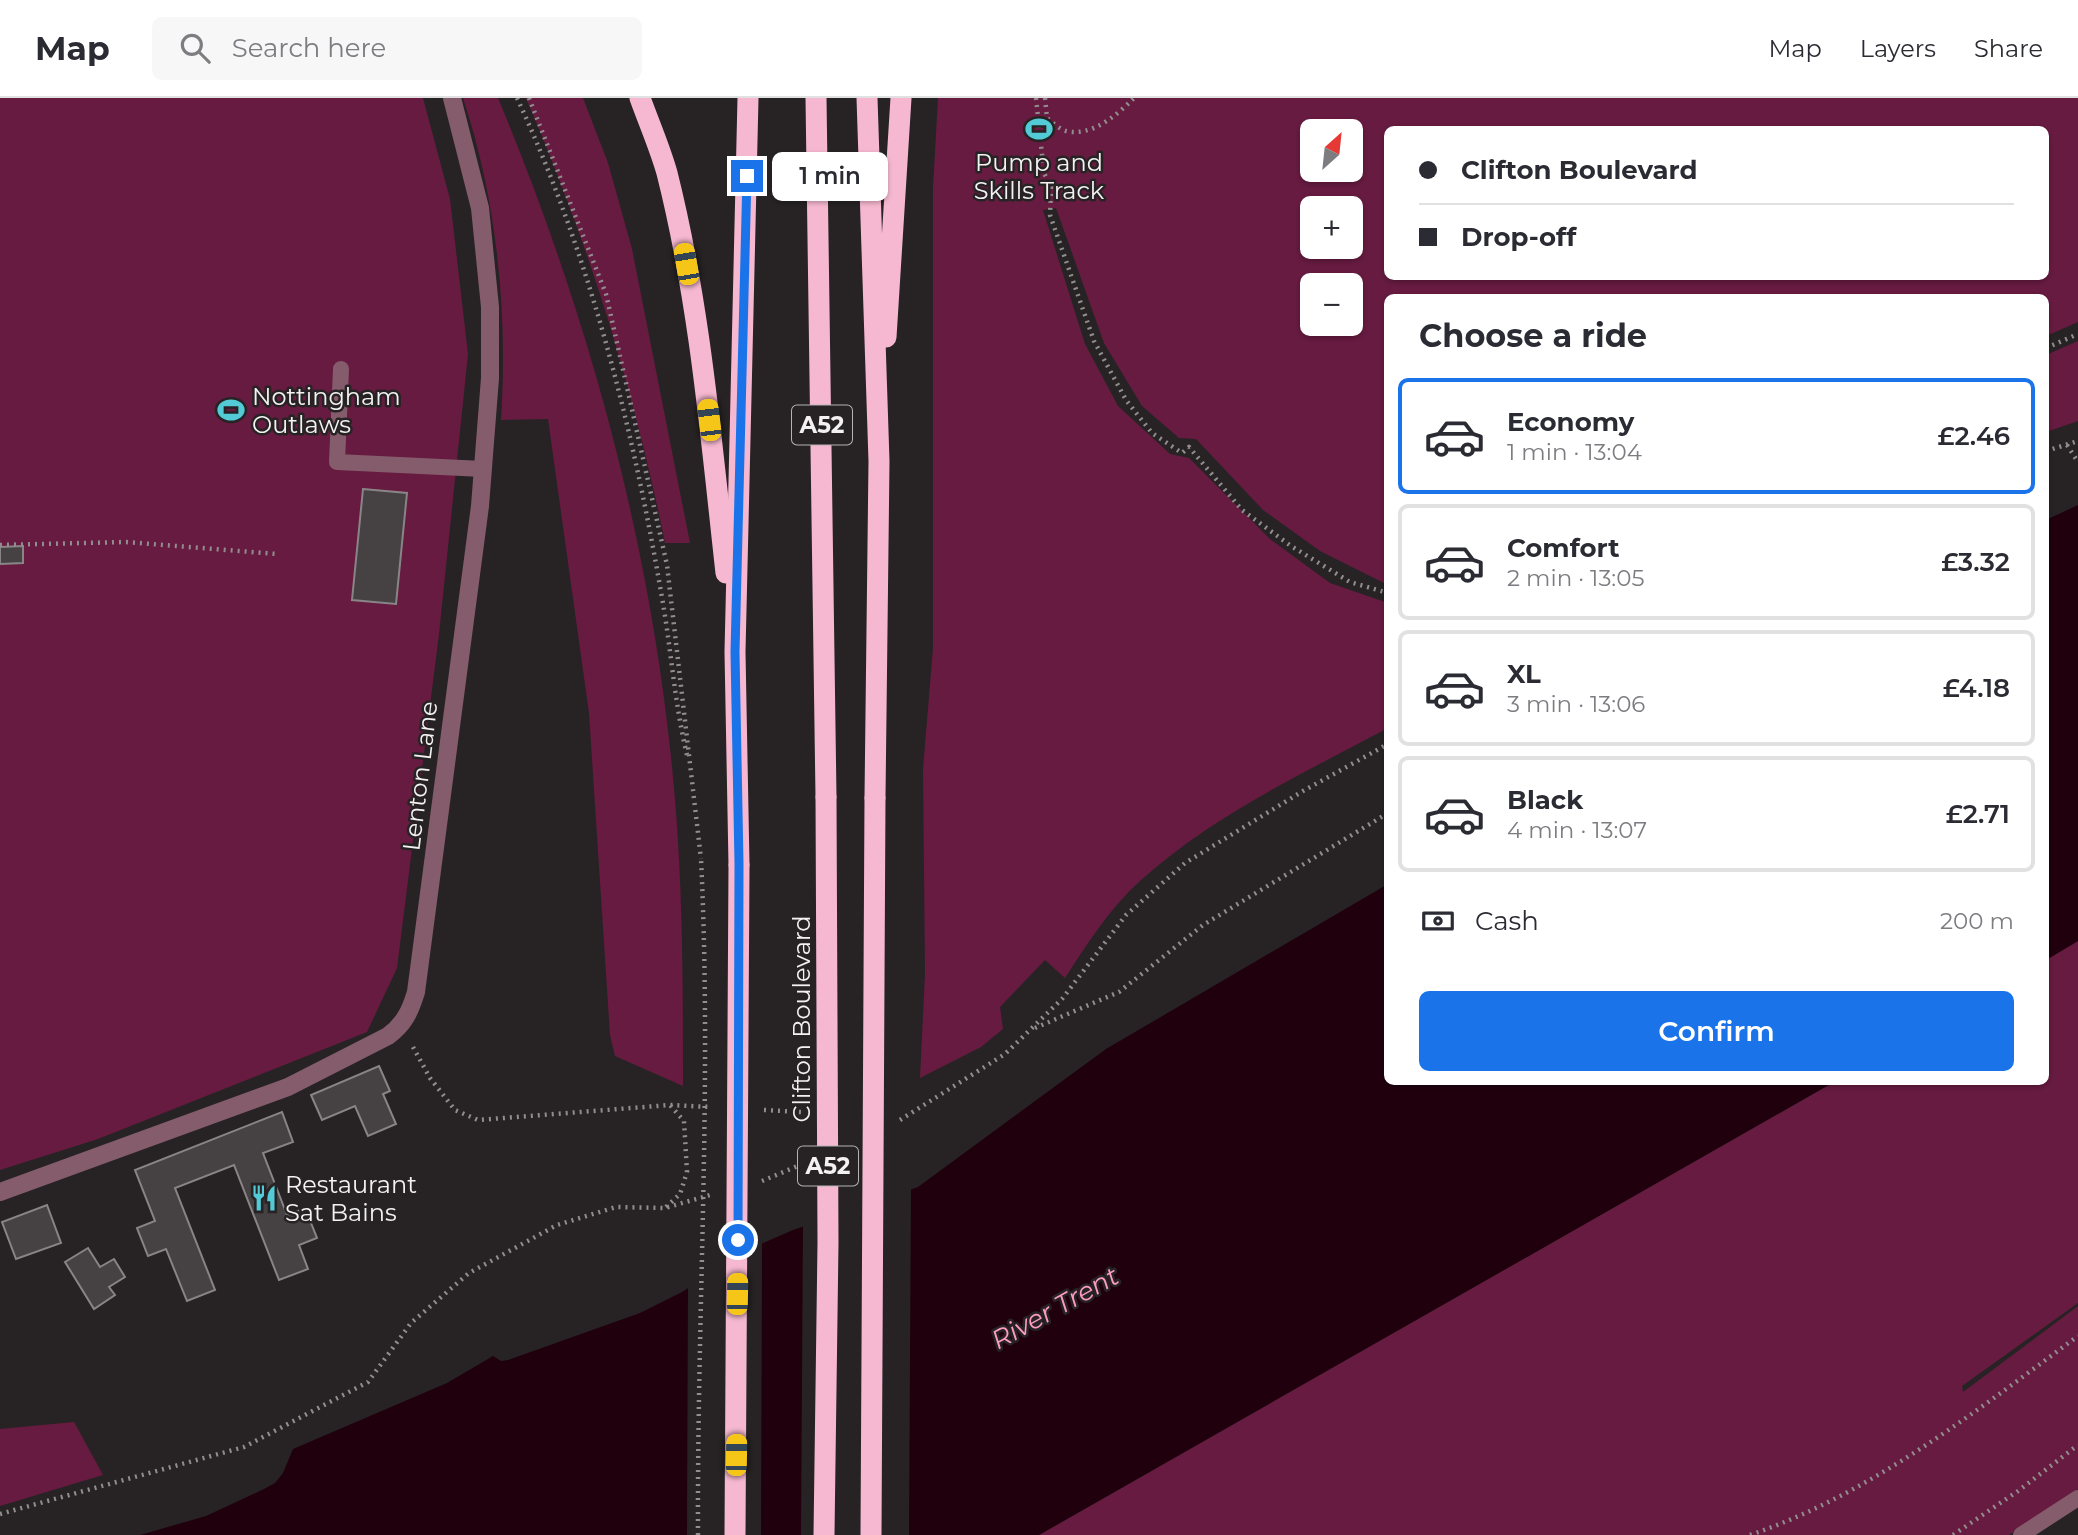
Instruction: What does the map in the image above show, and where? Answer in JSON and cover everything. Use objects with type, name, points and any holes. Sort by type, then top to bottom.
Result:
[{"type":"highway","points":[[640,98],[666,170],[700,343],[735,652]]},
{"type":"highway","points":[[735,1535],[739,864],[735,652],[748,98]]},
{"type":"highway","name":"Clifton Boulevard","points":[[816,98],[826,797],[828,1243],[824,1535]]},
{"type":"highway","name":"A52","points":[[867,98],[878,461],[871,1535]]},
{"type":"highway","points":[[878,461],[901,98]]},
{"type":"street","name":"Lenton Lane","points":[[401,1026],[410,1013],[416,992],[480,506],[491,378],[490,307],[480,208],[452,98]]},
{"type":"street","points":[[0,1192],[288,1087],[335,1065],[401,1026]]},
{"type":"lane","points":[[341,369],[337,462],[483,469]]},
{"type":"lane","points":[[2021,1535],[2078,1498]]},
{"type":"path","points":[[517,98],[564,214],[603,330],[659,579],[680,724],[692,780]]},
{"type":"path","points":[[529,98],[606,294],[667,565],[701,859],[705,1038],[697,1399],[698,1535]]},
{"type":"path","points":[[1036,98],[1044,173],[1051,187],[1050,215],[1094,341],[1126,400],[1152,433],[1182,453],[1189,447],[1242,510],[1291,546],[1350,582],[1384,592]]},
{"type":"path","points":[[1045,98],[1047,118],[1065,131],[1092,130],[1120,112],[1134,98]]},
{"type":"path","points":[[2049,347],[2078,334]]},
{"type":"path","points":[[2049,450],[2078,441]]},
{"type":"path","points":[[2067,445],[2078,461]]},
{"type":"path","points":[[0,545],[126,542],[277,554]]},
{"type":"path","points":[[898,1118],[911,1115],[1004,1054],[1062,999],[1126,915],[1185,863],[1303,791],[1384,746]]},
{"type":"path","points":[[1031,1029],[1119,992],[1203,925],[1384,815]]},
{"type":"path","points":[[401,1026],[430,1078],[455,1110],[478,1120],[670,1105],[716,1107]]},
{"type":"path","points":[[665,1208],[680,1194],[687,1172],[684,1121],[670,1105]]},
{"type":"path","points":[[755,1110],[808,1112]]},
{"type":"path","points":[[757,1182],[809,1161]]},
{"type":"path","points":[[0,1514],[244,1447],[368,1382],[411,1322],[469,1273],[557,1225],[616,1207],[665,1208],[718,1193]]},
{"type":"path","points":[[1750,1535],[1803,1515],[1880,1473],[2078,1336]]},
{"type":"path","points":[[1953,1535],[2018,1492],[2078,1445]]},
{"type":"shaded area","points":[[0,98],[423,98],[450,199],[468,354],[439,634],[397,968],[367,1032],[98,1139],[0,1170]]},
{"type":"shaded area","points":[[463,98],[498,98],[532,184],[591,359],[636,538],[654,628],[676,812],[683,983],[683,1086],[615,1056],[610,1035],[589,713],[548,419],[501,420],[503,339],[497,257],[484,177]]},
{"type":"shaded area","points":[[526,98],[583,98],[608,163],[632,249],[690,543],[665,543],[639,429],[607,317],[570,206]]},
{"type":"shaded area","points":[[938,98],[2078,98],[2078,322],[2049,335],[2049,294],[1384,294],[1384,583],[1320,551],[1263,510],[1196,439],[1179,438],[1142,406],[1104,343],[1056,208],[1043,210],[1085,344],[1118,406],[1170,454],[1189,458],[1270,539],[1330,583],[1384,602],[1384,730],[1259,797],[1168,857],[1119,903],[1090,939],[1065,978],[1045,960],[1000,1007],[1003,1029],[981,1047],[920,1078],[925,974],[923,769],[933,648],[933,187]]},
{"type":"shaded area","points":[[2078,341],[2078,421],[2049,431],[2049,354]]},
{"type":"shaded area","points":[[2078,941],[2078,1303],[1962,1386],[1963,1392],[2078,1306],[2078,1489],[2009,1535],[1039,1535],[1829,1085],[2049,1085],[2049,958]]},
{"type":"shaded area","points":[[74,1422],[103,1475],[0,1506],[0,1429]]},
{"type":"water","points":[[2078,505],[2078,941],[2049,958],[2049,519]]},
{"type":"water","name":"River Trent","points":[[1384,886],[1384,1085],[1829,1085],[1039,1535],[140,1535],[206,1516],[264,1489],[275,1483],[283,1473],[293,1449],[447,1383],[493,1356],[501,1361],[508,1360],[640,1313],[682,1292],[754,1247],[793,1230],[918,1187],[1106,1049]]},
{"type":"pier","points":[[911,1186],[909,1535],[801,1535],[803,1223]]},
{"type":"pier","points":[[762,1240],[761,1535],[687,1535],[688,1284]]},
{"type":"building","points":[[363,489],[407,493],[396,604],[352,600]]},
{"type":"building","points":[[23,546],[23,563],[0,564],[0,547]]},
{"type":"building","points":[[379,1066],[390,1091],[383,1094],[396,1124],[368,1136],[355,1106],[322,1120],[311,1095]]},
{"type":"building","name":"Restaurant Sat Bains","points":[[282,1112],[293,1142],[263,1153],[287,1215],[305,1208],[317,1238],[299,1245],[308,1269],[279,1280],[234,1165],[175,1188],[215,1290],[187,1301],[166,1249],[148,1256],[137,1228],[155,1221],[135,1170]]},
{"type":"building","points":[[47,1205],[61,1243],[16,1259],[2,1222]]},
{"type":"building","points":[[88,1248],[100,1267],[114,1259],[125,1277],[109,1287],[115,1295],[94,1309],[65,1262]]},
{"type":"place","name":"Pump and Skills Track","points":[[1039,129]]},
{"type":"place","name":"Nottingham Outlaws","points":[[231,410]]},
{"type":"place","name":"Restaurant Sat Bains","points":[[264,1198]]},
{"type":"route","points":[[738,1240],[739,864],[735,652],[747,176]]}]
